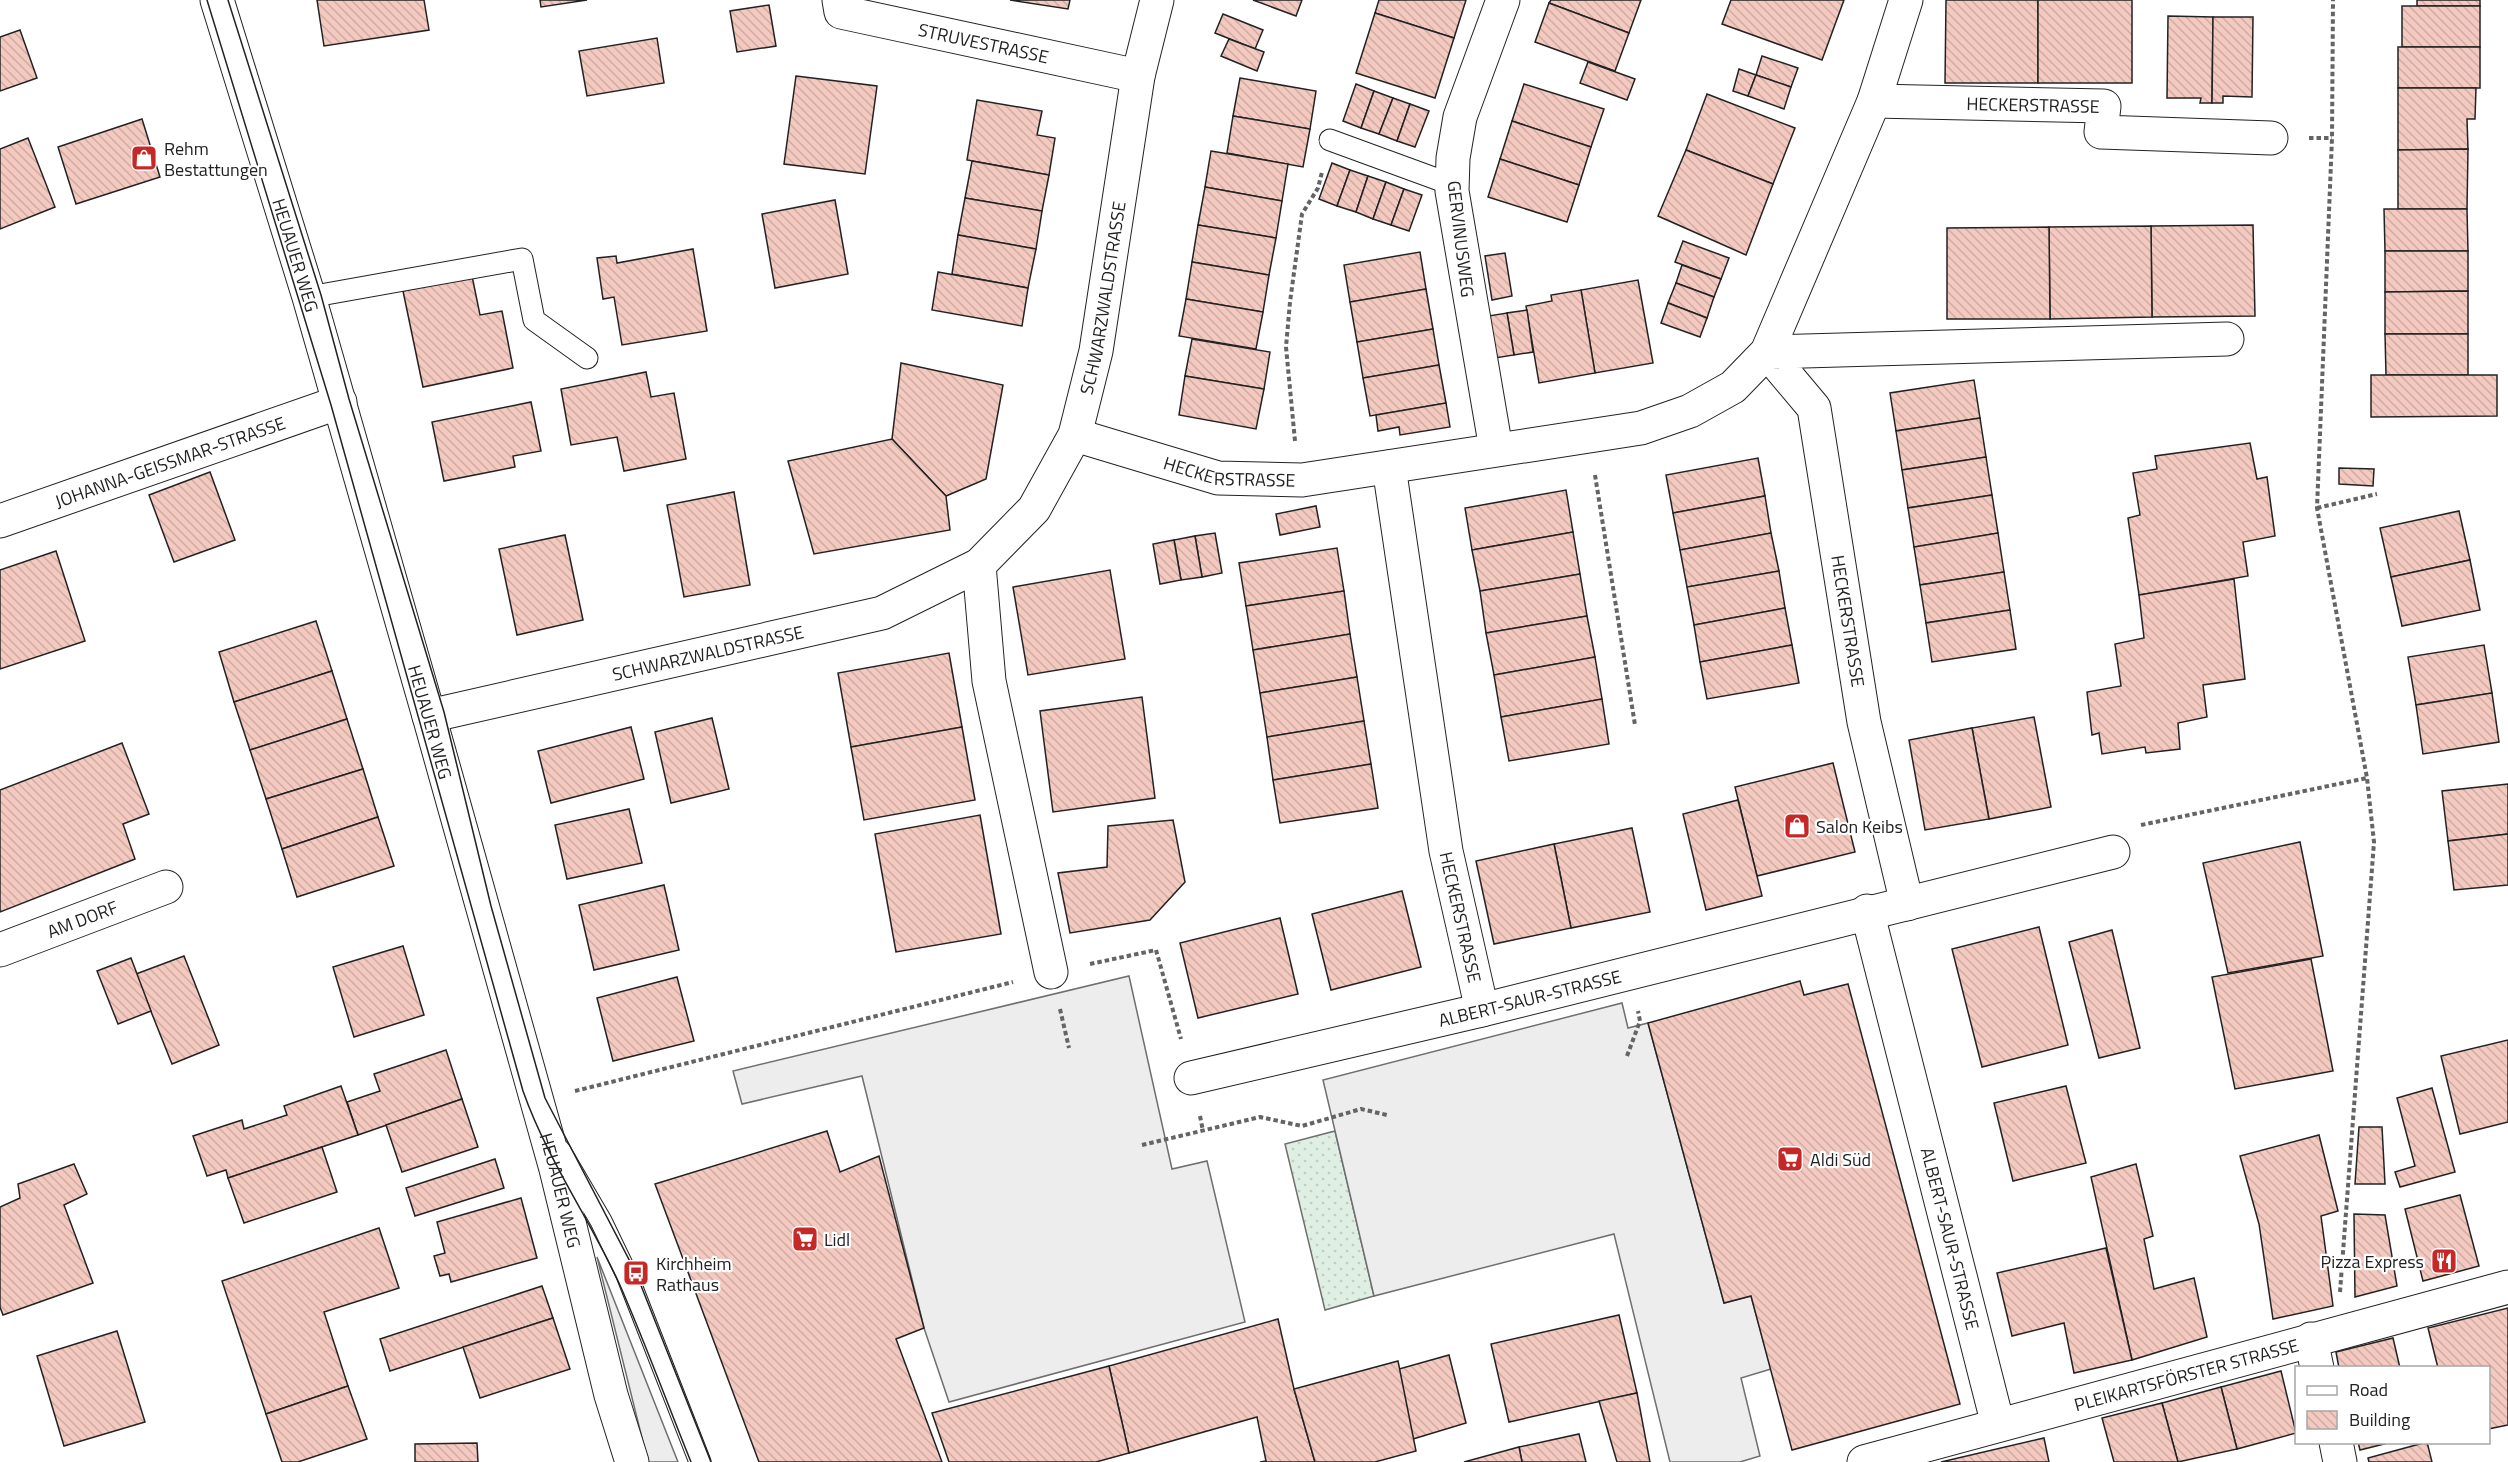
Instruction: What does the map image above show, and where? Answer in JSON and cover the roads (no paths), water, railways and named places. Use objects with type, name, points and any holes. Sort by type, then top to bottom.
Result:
[{"type":"street","name":"HEUAUER WEG","points":[[218,0],[340,402],[429,716],[540,1111],[628,1458]]},
{"type":"street","name":"STRUVESTRASSE","points":[[839,0],[841,12],[1138,76]]},
{"type":"street","name":"SCHWARZWALDSTRASSE","points":[[429,716],[882,613],[979,565],[1034,508],[1075,435],[1096,351],[1138,76],[1157,0]]},
{"type":"street","name":"GERVINUSWEG","points":[[1496,448],[1457,232],[1452,185],[1453,158],[1460,117],[1503,0]]},
{"type":"street","name":"HECKERSTRASSE","points":[[1075,435],[1218,478],[1302,480],[1496,448],[1641,429],[1690,411],[1733,387],[1767,352],[1874,101],[1906,0]]},
{"type":"street","name":"HECKERSTRASSE","points":[[1874,101],[2104,106],[2101,132],[2271,138]]},
{"type":"street","points":[[1767,352],[2227,339]]},
{"type":"street","name":"HECKERSTRASSE","points":[[1767,352],[1814,408],[1864,722],[1907,904]]},
{"type":"street","name":"JOHANNA-GEISSMAR-STRASSE","points":[[0,521],[340,402]]},
{"type":"street","name":"HECKERSTRASSE","points":[[1389,467],[1446,851],[1482,1010]]},
{"type":"street","points":[[979,565],[989,681],[1051,972]]},
{"type":"street","name":"ALBERT-SAUR-STRASSE","points":[[1191,1078],[1482,1010],[2113,852]]},
{"type":"street","name":"AM DORF","points":[[0,950],[166,887]]},
{"type":"street","name":"ALBERT-SAUR-STRASSE","points":[[1867,912],[1998,1425]]},
{"type":"street","name":"PLEIKARTSFÖRSTER STRASSE","points":[[1864,1462],[1998,1425],[2314,1353],[2342,1330],[2508,1287]]},
{"type":"street","points":[[2336,1444],[2340,1462]]},
{"type":"lane","points":[[1330,140],[1452,185]]},
{"type":"lane","points":[[309,297],[522,260],[534,320],[587,358]]},
{"type":"lane","points":[[540,1111],[602,1221],[627,1275],[700,1462]]},
{"type":"tram line","points":[[207,0],[331,405],[523,1091],[544,1141],[619,1283],[691,1462]]},
{"type":"tram line","points":[[228,0],[321,295],[349,399],[444,712],[491,906],[545,1098],[636,1273],[711,1462]]},
{"type":"place","name":"Rehm Bestattungen","points":[[144,158]]},
{"type":"place","name":"Salon Keibs","points":[[1797,826]]},
{"type":"place","name":"Aldi Süd","points":[[1790,1159]]},
{"type":"place","name":"Lidl","points":[[805,1239]]},
{"type":"place","name":"Pizza Express","points":[[2444,1261]]},
{"type":"place","name":"Kirchheim Rathaus","points":[[636,1273]]}]
